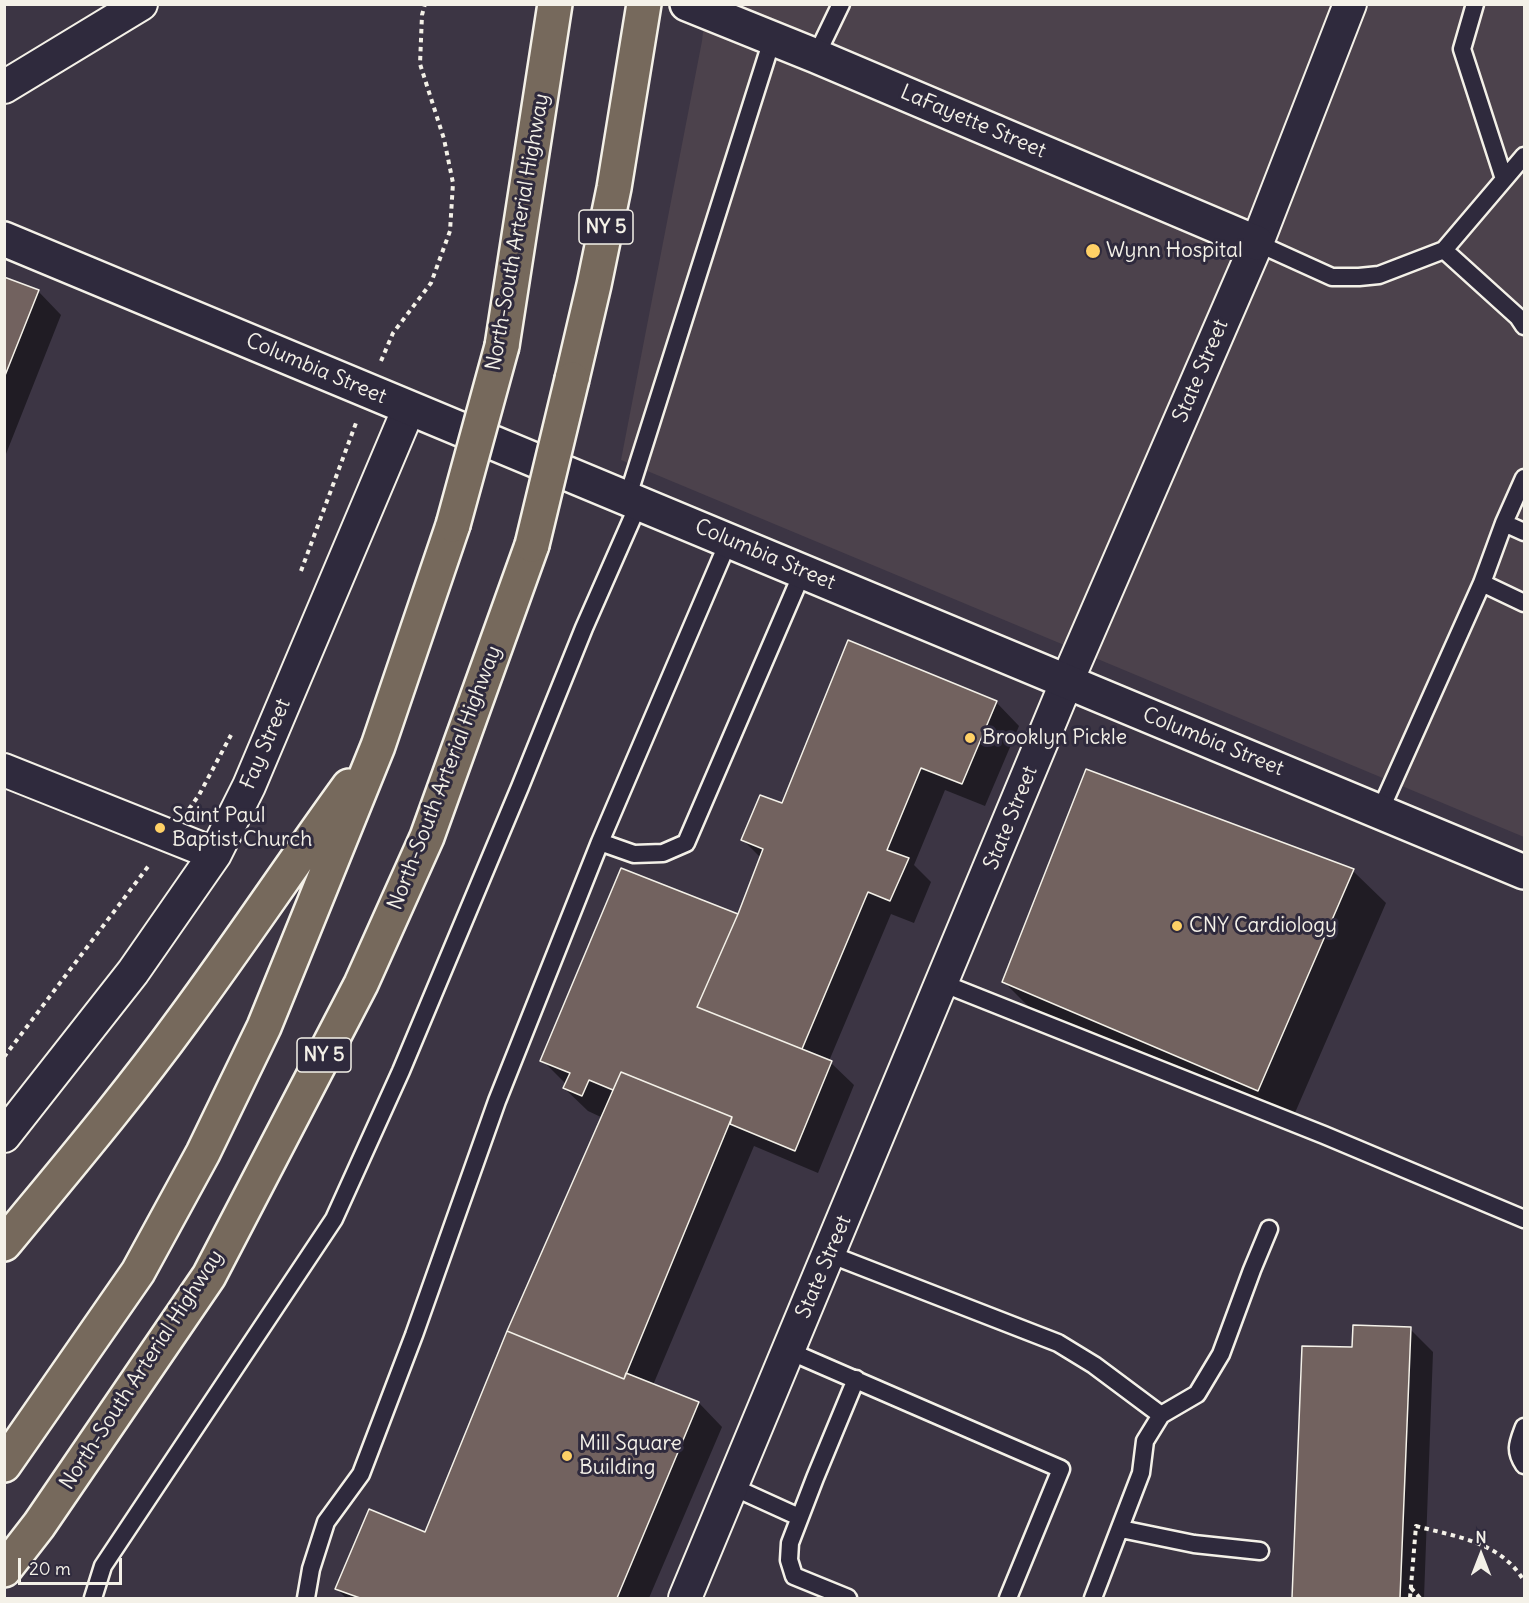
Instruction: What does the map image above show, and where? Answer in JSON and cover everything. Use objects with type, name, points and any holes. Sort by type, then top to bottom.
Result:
[{"type":"highway","name":"North-South Arterial Highway","points":[[4,1465],[138,1272],[203,1153],[264,1027],[378,746],[453,525],[502,346],[555,4]]},
{"type":"highway","name":"North-South Arterial Highway","points":[[4,1570],[39,1525],[208,1276],[361,984],[427,837],[532,545],[614,189],[644,4]]},
{"type":"highway","points":[[4,1244],[183,1021],[282,877],[378,746]]},
{"type":"street","points":[[4,87],[141,4]]},
{"type":"street","name":"LaFayette Street","points":[[687,4],[816,56],[1257,243]]},
{"type":"street","name":"State Street","points":[[686,1599],[1067,681],[1257,243],[1350,4]]},
{"type":"street","name":"Columbia Street","points":[[4,239],[1524,872]]},
{"type":"street","name":"Fay Street","points":[[4,1136],[133,972],[215,854],[249,786],[409,408]]},
{"type":"street","points":[[4,770],[215,854]]},
{"type":"lane","points":[[816,56],[841,4]]},
{"type":"lane","points":[[1475,4],[1462,49],[1504,179]]},
{"type":"lane","points":[[93,1599],[103,1566],[334,1219],[401,1071],[516,798],[633,501],[772,40]]},
{"type":"lane","points":[[1257,243],[1332,277],[1359,278],[1379,275],[1444,250],[1524,156]]},
{"type":"lane","points":[[1444,250],[1518,317],[1524,326]]},
{"type":"lane","points":[[1380,811],[1482,583],[1524,477]]},
{"type":"lane","points":[[1504,523],[1524,532]]},
{"type":"lane","points":[[306,1599],[311,1569],[326,1522],[361,1474],[414,1335],[496,1101],[600,842],[729,540]]},
{"type":"lane","points":[[600,842],[634,854],[663,853],[686,843],[803,571]]},
{"type":"lane","points":[[1482,583],[1524,603]]},
{"type":"lane","points":[[942,983],[1324,1135],[1524,1219]]},
{"type":"lane","points":[[1093,1599],[1141,1473],[1145,1441],[1161,1415],[1197,1394],[1221,1354],[1269,1229]]},
{"type":"lane","points":[[829,1254],[1058,1343],[1094,1365],[1161,1415]]},
{"type":"lane","points":[[789,1351],[1062,1469],[1008,1599]]},
{"type":"lane","points":[[848,1599],[794,1576],[789,1560],[790,1543],[799,1517],[856,1379]]},
{"type":"lane","points":[[1524,1427],[1518,1442],[1518,1456],[1524,1465]]},
{"type":"lane","points":[[733,1487],[799,1517]]},
{"type":"lane","points":[[1121,1529],[1194,1544],[1260,1551]]},
{"type":"path","points":[[298,578],[393,333],[431,283],[450,231],[453,183],[444,139],[420,64],[422,15],[425,4]]},
{"type":"path","points":[[4,1057],[199,795],[235,727]]},
{"type":"path","points":[[1410,1599],[1416,1526],[1471,1540],[1496,1550],[1510,1561],[1524,1581]]},
{"type":"path","points":[[1411,1588],[1420,1599]]},
{"type":"shaded area","name":"Wynn Hospital","points":[[706,5],[1524,5],[1524,837],[621,460],[702,41]]},
{"type":"building","points":[[4,277],[39,290],[4,378]]},
{"type":"building","points":[[848,640],[997,701],[962,784],[921,768],[887,850],[909,858],[890,901],[868,892],[802,1049],[697,1007],[738,914],[763,849],[741,840],[760,795],[782,803]]},
{"type":"building","name":"CNY Cardiology","points":[[1086,769],[1354,869],[1258,1091],[1002,982]]},
{"type":"building","points":[[621,868],[738,914],[697,1007],[832,1061],[795,1151],[730,1124],[732,1117],[621,1072],[613,1090],[589,1080],[582,1096],[563,1088],[570,1073],[540,1061]]},
{"type":"building","points":[[621,1072],[732,1117],[624,1379],[507,1331]]},
{"type":"building","points":[[1353,1325],[1411,1327],[1400,1598],[1292,1598],[1302,1346],[1352,1347]]},
{"type":"building","name":"Mill Square Building","points":[[507,1331],[624,1379],[626,1373],[699,1402],[617,1598],[360,1598],[335,1589],[369,1509],[425,1532]]},
{"type":"place","name":"Wynn Hospital","points":[[1093,251]]},
{"type":"place","name":"Brooklyn Pickle","points":[[970,738]]},
{"type":"place","name":"Saint Paul Baptist Church","points":[[160,828]]},
{"type":"place","name":"CNY Cardiology","points":[[1177,926]]},
{"type":"place","name":"Mill Square Building","points":[[567,1456]]}]
